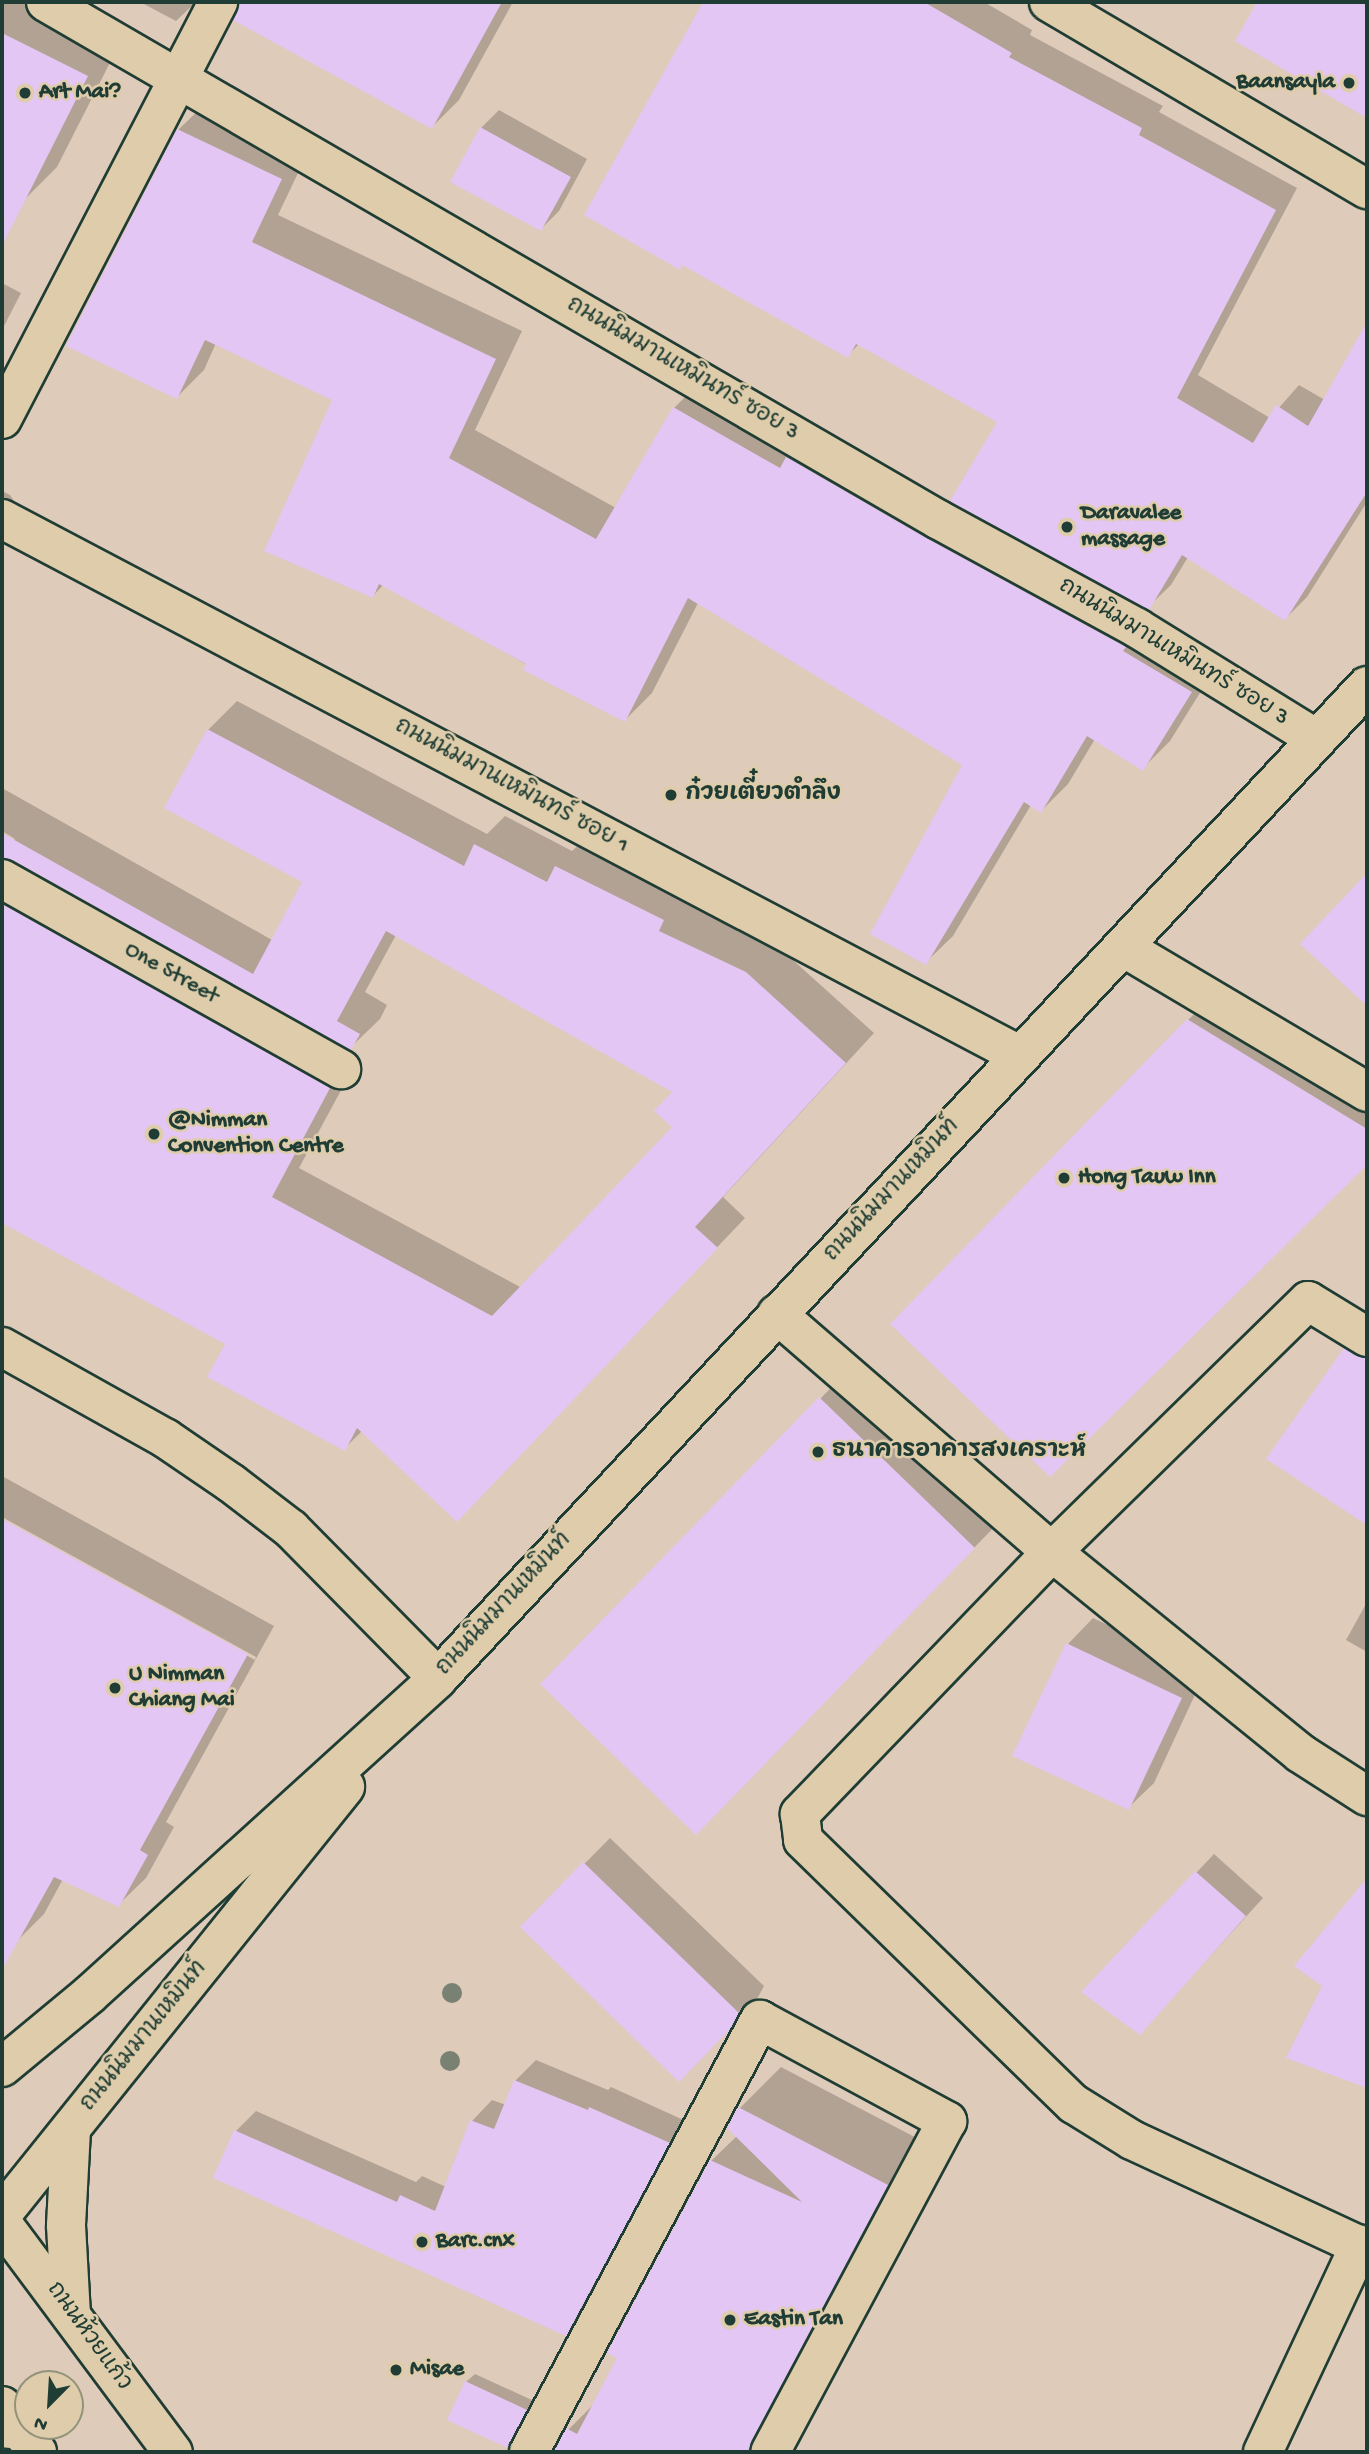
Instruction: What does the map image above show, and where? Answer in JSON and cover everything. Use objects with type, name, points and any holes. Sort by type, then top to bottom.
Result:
[{"type":"street","name":"ถนนนิมมานเหมินทร์ ซอย 3","points":[[46,2],[939,520],[1137,628],[1317,739]]},
{"type":"street","points":[[2,419],[218,2]]},
{"type":"street","points":[[1049,2],[1367,189]]},
{"type":"street","name":"ถนนนิมมานเหมินทร์ ซอย 1","points":[[2,519],[1019,1055]]},
{"type":"street","name":"ถนนนิมมานเหมินท์","points":[[2,2214],[428,1686],[1367,686]]},
{"type":"street","name":"One Street","points":[[2,879],[341,1069]]},
{"type":"street","points":[[1123,947],[1367,1092]]},
{"type":"street","points":[[1263,2452],[1364,2247],[1132,2140],[1074,2104],[803,1840],[800,1814],[1052,1552],[1308,1301],[1367,1337]]},
{"type":"street","points":[[777,1314],[1052,1552],[1300,1753],[1367,1796]]},
{"type":"street","points":[[2,1347],[165,1438],[231,1483],[291,1529],[428,1686]]},
{"type":"street","name":"ถนนนิมมานเหมินท์","points":[[3,2066],[89,1995],[428,1686]]},
{"type":"street","points":[[530,2452],[761,2020],[947,2121],[771,2452]]},
{"type":"street","points":[[71,2129],[66,2225],[71,2315]]},
{"type":"street","name":"ถนนห้วยแก้ว","points":[[2,2222],[173,2452]]},
{"type":"building","points":[[240,2],[502,2],[432,129],[233,20]]},
{"type":"building","points":[[703,2],[924,2],[1012,53],[1009,57],[1142,128],[1139,135],[1276,210],[1177,398],[1253,443],[1276,405],[1308,426],[1367,322],[1367,492],[1285,621],[1182,555],[1149,610],[950,501],[997,422],[856,344],[848,358],[682,265],[680,270],[584,215]]},
{"type":"building","points":[[1257,2],[1367,2],[1367,118],[1235,41]]},
{"type":"building","points":[[2,33],[88,76],[2,246]]},
{"type":"building","points":[[480,127],[571,177],[541,231],[450,182]]},
{"type":"building","points":[[177,129],[282,179],[252,242],[496,359],[449,458],[596,539],[673,407],[780,468],[786,457],[928,539],[1126,647],[1123,651],[1192,692],[1143,771],[1087,736],[1041,813],[1024,802],[926,965],[870,934],[962,765],[688,598],[625,722],[523,670],[526,664],[379,584],[373,598],[264,551],[332,400],[205,340],[177,399],[66,346]]},
{"type":"building","points":[[207,729],[464,866],[474,844],[547,882],[555,866],[664,920],[659,931],[746,972],[846,1063],[695,1227],[718,1248],[457,1522],[357,1428],[345,1451],[207,1377],[225,1344],[2,1223],[2,904],[330,1088],[272,1197],[492,1316],[672,1127],[654,1111],[672,1092],[386,931],[337,1021],[360,1034],[351,1050],[13,860],[2,857],[2,833],[253,974],[302,882],[164,808]]},
{"type":"building","points":[[1367,873],[1367,1006],[1300,944]]},
{"type":"building","points":[[1187,1019],[1367,1129],[1367,1165],[1050,1477],[890,1324]]},
{"type":"building","points":[[1344,1348],[1367,1359],[1367,1525],[1266,1459]]},
{"type":"building","points":[[819,1397],[975,1548],[696,1835],[540,1684]]},
{"type":"building","name":"U Nimman Chiang Mai","points":[[2,1519],[248,1654],[140,1850],[148,1855],[119,1907],[54,1877],[2,1970]]},
{"type":"building","points":[[1066,1643],[1182,1698],[1129,1810],[1012,1756]]},
{"type":"building","points":[[583,1862],[739,2013],[730,2029],[679,2082],[520,1927]]},
{"type":"building","points":[[1195,1871],[1246,1916],[1140,2035],[1081,1992]]},
{"type":"building","points":[[1367,1878],[1367,2088],[1286,2058],[1322,1986],[1294,1966]]},
{"type":"building","points":[[514,2080],[588,2110],[589,2107],[670,2143],[566,2336],[213,2178],[234,2130],[397,2202],[400,2195],[435,2211],[470,2120],[494,2129]]},
{"type":"building","name":"Eastin Tan","points":[[738,2107],[888,2185],[748,2452],[554,2452],[566,2428],[577,2434],[617,2358],[607,2353],[710,2160],[802,2202],[727,2128]]},
{"type":"building","points":[[465,2381],[527,2410],[508,2448],[447,2420]]},
{"type":"place","name":"Baansayla","points":[[1349,83]]},
{"type":"place","name":"Art Mai?","points":[[25,93]]},
{"type":"place","name":"Daravalee massage","points":[[1067,527]]},
{"type":"place","name":"ก๋วยเตี๋ยวตำลึง","points":[[671,795]]},
{"type":"place","name":"@Nimman Convention Centre","points":[[154,1134]]},
{"type":"place","name":"Hong Tauw Inn","points":[[1064,1178]]},
{"type":"place","name":"ธนาคารอาคารสงเคราะห์","points":[[818,1452]]},
{"type":"place","name":"U Nimman Chiang Mai","points":[[115,1688]]},
{"type":"place","name":"Barc.cnx","points":[[422,2242]]},
{"type":"place","name":"Eastin Tan","points":[[730,2320]]},
{"type":"place","name":"Misae","points":[[396,2370]]}]
